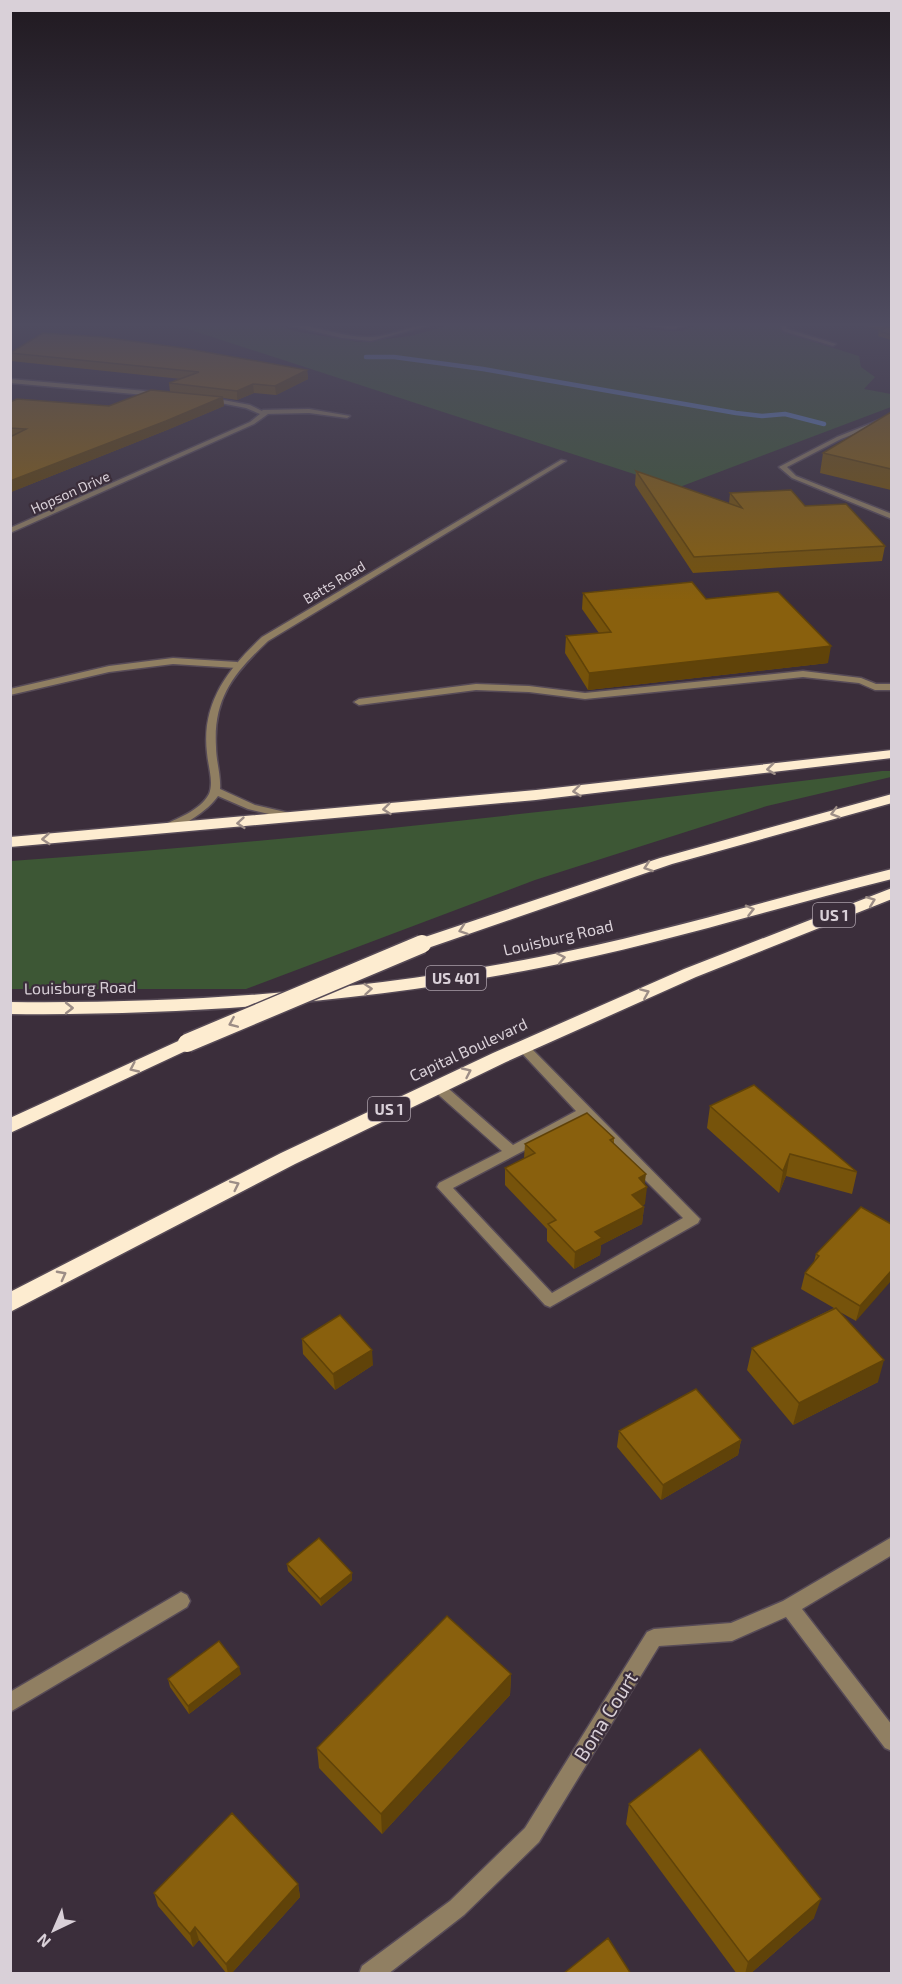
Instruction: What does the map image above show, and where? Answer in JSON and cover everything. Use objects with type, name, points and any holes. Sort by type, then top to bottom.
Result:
[{"type":"highway","points":[[10,842],[299,818],[687,779],[891,754]]},
{"type":"highway","points":[[10,1126],[187,1043],[422,944],[666,861],[891,798]]},
{"type":"highway","name":"Louisburg Road","points":[[10,1008],[185,1005],[439,981],[579,954],[891,874]]},
{"type":"highway","name":"Capital Boulevard","points":[[10,1303],[200,1202],[437,1086],[734,955],[891,893]]},
{"type":"street","name":"Hopson Drive","points":[[10,531],[252,423],[263,416]]},
{"type":"street","points":[[891,417],[839,438],[782,467],[794,477],[891,517]]},
{"type":"street","name":"Batts Road","points":[[215,790],[210,742],[214,706],[219,691],[237,665],[266,639],[563,461]]},
{"type":"street","points":[[10,693],[109,669],[173,661],[237,665]]},
{"type":"street","points":[[359,702],[476,687],[529,689],[585,696],[803,674],[861,681],[875,687],[891,687]]},
{"type":"street","points":[[160,831],[198,810],[208,802],[215,790],[247,806],[299,818]]},
{"type":"street","points":[[522,1047],[693,1219],[550,1301],[444,1187],[585,1112]]},
{"type":"street","points":[[437,1086],[512,1152]]},
{"type":"street","name":"Bona Court","points":[[370,1974],[457,1908],[532,1834],[654,1638],[732,1632],[789,1606],[891,1545]]},
{"type":"street","points":[[10,1703],[181,1601]]},
{"type":"street","points":[[789,1606],[891,1741]]},
{"type":"green space","points":[[454,416],[868,416],[677,488]]},
{"type":"green space","points":[[891,771],[891,777],[767,806],[535,880],[246,989],[11,989],[11,861],[229,844],[447,822]]},
{"type":"building","points":[[10,416],[179,416],[10,481],[10,437],[26,429],[10,428]]},
{"type":"building","points":[[885,416],[891,416],[891,469],[823,453]]},
{"type":"building","points":[[636,471],[742,508],[730,493],[791,490],[805,506],[846,504],[885,546],[694,557]]},
{"type":"building","points":[[692,582],[706,599],[778,592],[831,646],[589,673],[566,636],[611,632],[583,593]]},
{"type":"building","points":[[754,1085],[857,1172],[790,1154],[783,1171],[710,1106]]},
{"type":"building","points":[[587,1113],[614,1138],[610,1140],[646,1174],[639,1178],[647,1187],[632,1195],[644,1207],[595,1232],[602,1238],[575,1252],[548,1224],[556,1220],[505,1168],[535,1153],[525,1144]]},
{"type":"building","points":[[861,1207],[891,1224],[891,1271],[860,1306],[805,1273],[819,1256],[816,1254]]},
{"type":"building","points":[[836,1308],[884,1360],[799,1403],[752,1348]]},
{"type":"building","points":[[340,1315],[372,1350],[333,1374],[302,1339]]},
{"type":"building","points":[[696,1389],[741,1440],[663,1485],[619,1431]]},
{"type":"building","points":[[319,1538],[352,1573],[320,1599],[287,1564]]},
{"type":"building","points":[[447,1616],[511,1674],[381,1814],[317,1748]]},
{"type":"building","points":[[219,1641],[239,1667],[188,1706],[168,1679]]},
{"type":"building","points":[[700,1749],[821,1899],[748,1962],[629,1804]]},
{"type":"building","points":[[232,1813],[298,1884],[226,1964],[195,1927],[190,1934],[154,1893]]},
{"type":"building","points":[[608,1938],[631,1974],[563,1974]]},
{"type":"waterway","points":[[758,416],[767,416]]},
{"type":"waterway","points":[[791,416],[824,424]]}]
